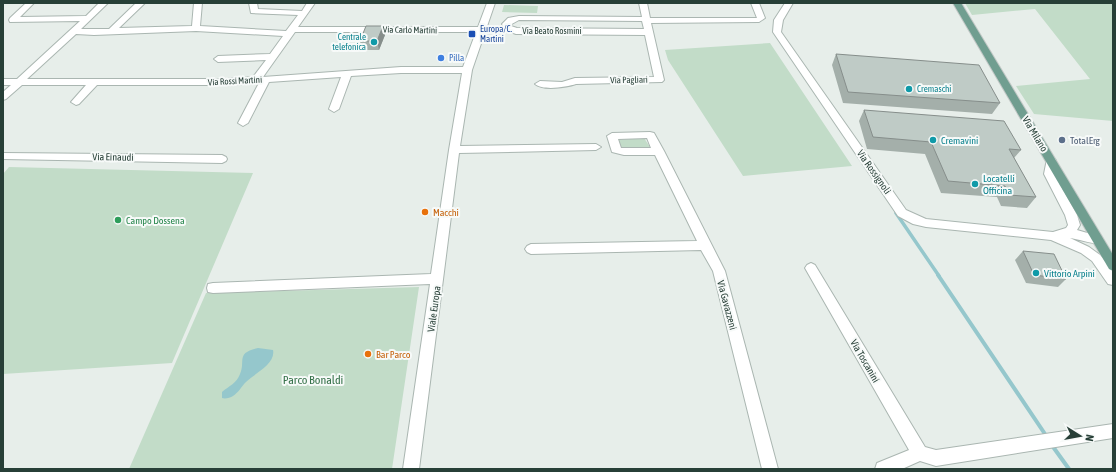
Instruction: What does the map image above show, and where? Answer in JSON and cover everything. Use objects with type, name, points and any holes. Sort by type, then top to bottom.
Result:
[{"type":"main road","name":"Via Milano","points":[[957,3],[1113,266]]},
{"type":"street","points":[[30,3],[13,20],[88,18]]},
{"type":"street","points":[[3,97],[104,3]]},
{"type":"street","points":[[112,31],[141,3]]},
{"type":"street","points":[[196,28],[198,3]]},
{"type":"street","points":[[253,3],[254,11],[303,14]]},
{"type":"street","points":[[255,81],[311,3]]},
{"type":"street","name":"Viale Europa","points":[[411,469],[438,279],[454,150],[467,70],[491,3]]},
{"type":"street","name":"Via Pagliari","points":[[540,84],[562,85],[575,81],[659,80],[645,20],[643,3]]},
{"type":"street","points":[[645,20],[759,20],[761,18],[755,3]]},
{"type":"street","name":"Via Rossignoli","points":[[789,3],[778,18],[776,24],[777,32],[902,213],[917,221],[926,223],[1060,237],[1087,244],[1097,240]]},
{"type":"street","name":"Via Beato Rosmini","points":[[645,20],[519,18],[511,20],[506,24],[508,28],[516,31],[648,32]]},
{"type":"street","name":"Via Carlo Martini","points":[[74,31],[196,28],[290,31],[481,30]]},
{"type":"street","points":[[218,59],[271,57]]},
{"type":"street","name":"Via Rossi Martini","points":[[3,82],[227,82],[400,70],[467,70]]},
{"type":"street","points":[[334,109],[348,74]]},
{"type":"street","points":[[242,123],[265,80]]},
{"type":"street","points":[[76,102],[94,82]]},
{"type":"street","points":[[454,150],[596,147]]},
{"type":"street","name":"Via Gavazzeni","points":[[659,151],[704,245],[719,271],[770,469]]},
{"type":"street","name":"Via Einaudi","points":[[3,156],[222,158]]},
{"type":"street","points":[[1051,161],[1049,174],[1072,215],[1074,225],[1070,231],[1060,237]]},
{"type":"street","points":[[1060,237],[1085,250],[1096,258],[1113,280]]},
{"type":"street","points":[[531,249],[704,245]]},
{"type":"street","name":"Via Toscanini","points":[[811,268],[920,453]]},
{"type":"street","points":[[213,288],[438,279]]},
{"type":"street","points":[[883,469],[920,453],[936,458],[1113,431]]},
{"type":"green space","points":[[965,3],[1113,3],[1113,121],[1034,114],[1016,86],[1090,79],[1035,9],[972,15]]},
{"type":"green space","points":[[504,5],[538,6],[537,13],[502,12]]},
{"type":"green space","points":[[770,43],[852,166],[743,176],[668,60],[665,50]]},
{"type":"green space","points":[[644,138],[650,147],[621,149],[618,140]]},
{"type":"green space","points":[[9,167],[253,173],[172,363],[3,374],[3,174]]},
{"type":"green space","name":"Parco Bonaldi","points":[[419,287],[392,469],[129,469],[206,293]]},
{"type":"water","points":[[258,348],[273,350],[271,360],[264,368],[246,382],[232,397],[222,398],[222,392],[239,377],[242,369],[243,358],[246,352]]},
{"type":"building","points":[[366,26],[383,26],[377,41],[360,41]]},
{"type":"building","name":"Cremaschi","points":[[836,54],[979,65],[1000,103],[848,92]]},
{"type":"building","points":[[864,110],[1004,121],[1021,150],[1009,149],[1036,197],[1009,195],[1005,186],[948,181],[931,142],[873,137]]},
{"type":"building","points":[[1023,251],[1054,254],[1066,279],[1034,275]]},
{"type":"waterway","points":[[896,213],[939,276]]},
{"type":"waterway","points":[[938,275],[1047,437]]},
{"type":"waterway","points":[[1051,444],[1069,469]]},
{"type":"place","name":"Europa/C. Martini","points":[[472,34]]},
{"type":"place","name":"Centrale telefonica","points":[[374,42]]},
{"type":"place","name":"Pilla","points":[[441,58]]},
{"type":"place","name":"Cremaschi","points":[[909,89]]},
{"type":"place","name":"Cremavini","points":[[933,140]]},
{"type":"place","name":"TotalErg","points":[[1062,140]]},
{"type":"place","name":"Locatelli Officina","points":[[975,184]]},
{"type":"place","name":"Macchi","points":[[425,212]]},
{"type":"place","name":"Campo Dossena","points":[[118,220]]},
{"type":"place","name":"Vittorio Arpini","points":[[1036,273]]},
{"type":"place","name":"Bar Parco","points":[[368,354]]}]
